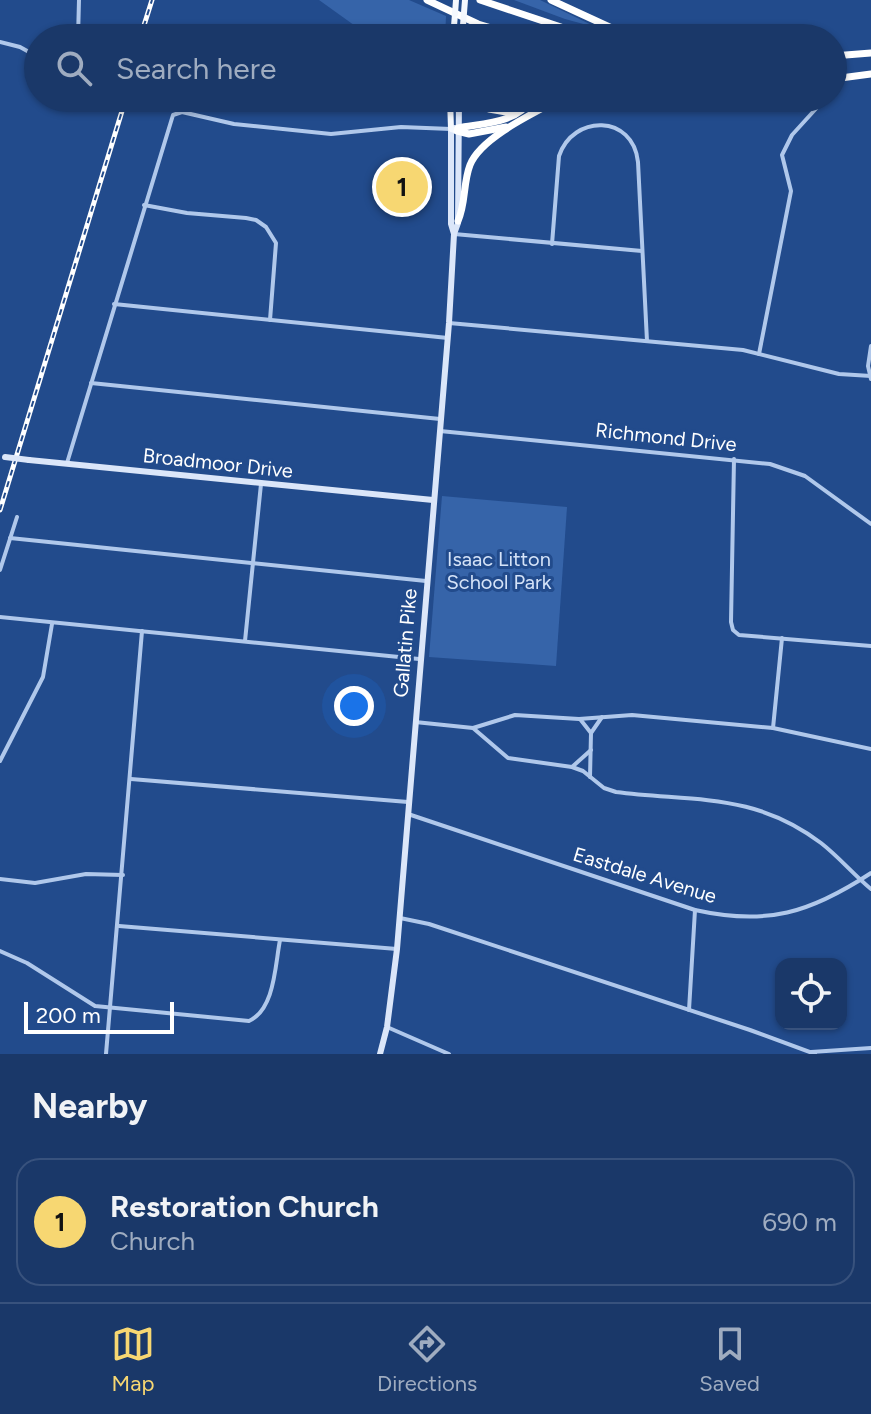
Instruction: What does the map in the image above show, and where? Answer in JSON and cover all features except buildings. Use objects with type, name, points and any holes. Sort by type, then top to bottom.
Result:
[{"type":"highway","points":[[427,0],[478,24]]},
{"type":"highway","points":[[480,0],[552,24]]},
{"type":"highway","points":[[551,0],[603,24]]},
{"type":"highway","points":[[847,55],[871,53]]},
{"type":"highway","points":[[847,77],[871,74]]},
{"type":"highway","points":[[508,112],[515,113]]},
{"type":"highway","points":[[458,221],[463,211],[470,163],[477,152],[537,112]]},
{"type":"highway","points":[[455,129],[491,124],[515,113]]},
{"type":"highway","points":[[455,129],[469,134],[514,125]]},
{"type":"main road","points":[[454,24],[456,0]]},
{"type":"main road","points":[[463,24],[465,0]]},
{"type":"main road","name":"Gallatin Pike","points":[[380,1054],[387,1027],[397,949],[454,234],[458,221],[452,112]]},
{"type":"main road","name":"Gallatin Pike","points":[[454,234],[451,224],[457,112]]},
{"type":"main road","name":"Broadmoor Drive","points":[[3,457],[433,500]]},
{"type":"street","points":[[78,24],[79,0]]},
{"type":"street","points":[[0,42],[24,49]]},
{"type":"street","points":[[759,354],[791,191],[782,155],[792,135],[813,112]]},
{"type":"street","points":[[67,463],[173,115],[177,113],[234,124],[331,134],[401,127],[455,129]]},
{"type":"street","points":[[552,244],[559,156],[568,137],[585,128],[606,127],[626,133],[637,150],[647,341]]},
{"type":"street","points":[[144,205],[187,213],[246,218],[266,227],[276,243],[270,320]]},
{"type":"street","points":[[454,234],[642,251]]},
{"type":"street","points":[[114,304],[448,338]]},
{"type":"street","points":[[449,323],[759,354],[839,374],[870,377],[871,346]]},
{"type":"street","points":[[91,383],[440,419]]},
{"type":"street","name":"Richmond Drive","points":[[440,431],[770,464],[805,476],[871,524]]},
{"type":"street","points":[[734,459],[733,630],[739,635],[871,646]]},
{"type":"street","points":[[245,641],[261,484]]},
{"type":"street","points":[[0,570],[17,517]]},
{"type":"street","points":[[10,538],[426,581]]},
{"type":"street","points":[[0,617],[419,659]]},
{"type":"street","points":[[0,761],[43,677],[52,624]]},
{"type":"street","points":[[106,1054],[142,631]]},
{"type":"street","points":[[773,728],[782,638]]},
{"type":"street","points":[[415,722],[473,728],[515,715],[579,719],[632,715],[773,728],[871,749]]},
{"type":"street","points":[[590,777],[591,733],[602,717]]},
{"type":"street","points":[[579,719],[591,733]]},
{"type":"street","points":[[473,728],[508,758],[572,767],[604,788],[616,792],[746,805],[788,823],[822,843],[871,889]]},
{"type":"street","points":[[572,767],[591,750]]},
{"type":"street","points":[[131,779],[408,802]]},
{"type":"street","name":"Eastdale Avenue","points":[[408,814],[695,910],[733,917],[784,914],[827,900],[871,873]]},
{"type":"street","points":[[0,879],[35,883],[86,874],[123,875]]},
{"type":"street","points":[[689,1010],[695,910]]},
{"type":"street","points":[[399,917],[429,924],[813,1053],[871,1048]]},
{"type":"street","points":[[119,926],[397,949]]},
{"type":"street","points":[[0,951],[27,963],[95,1006],[249,1021],[257,1017],[268,1001],[280,940]]},
{"type":"street","points":[[387,1027],[449,1054]]},
{"type":"green space","points":[[319,0],[409,0],[446,16],[446,24],[352,24]]},
{"type":"green space","points":[[514,0],[540,0],[590,24],[565,19]]},
{"type":"green space","name":"Isaac Litton School Park","points":[[442,496],[567,507],[556,666],[429,657]]},
{"type":"railway","points":[[144,24],[152,0]]},
{"type":"railway","points":[[0,510],[122,112]]},
{"type":"place","name":"Restoration Church","points":[[402,187]]}]
